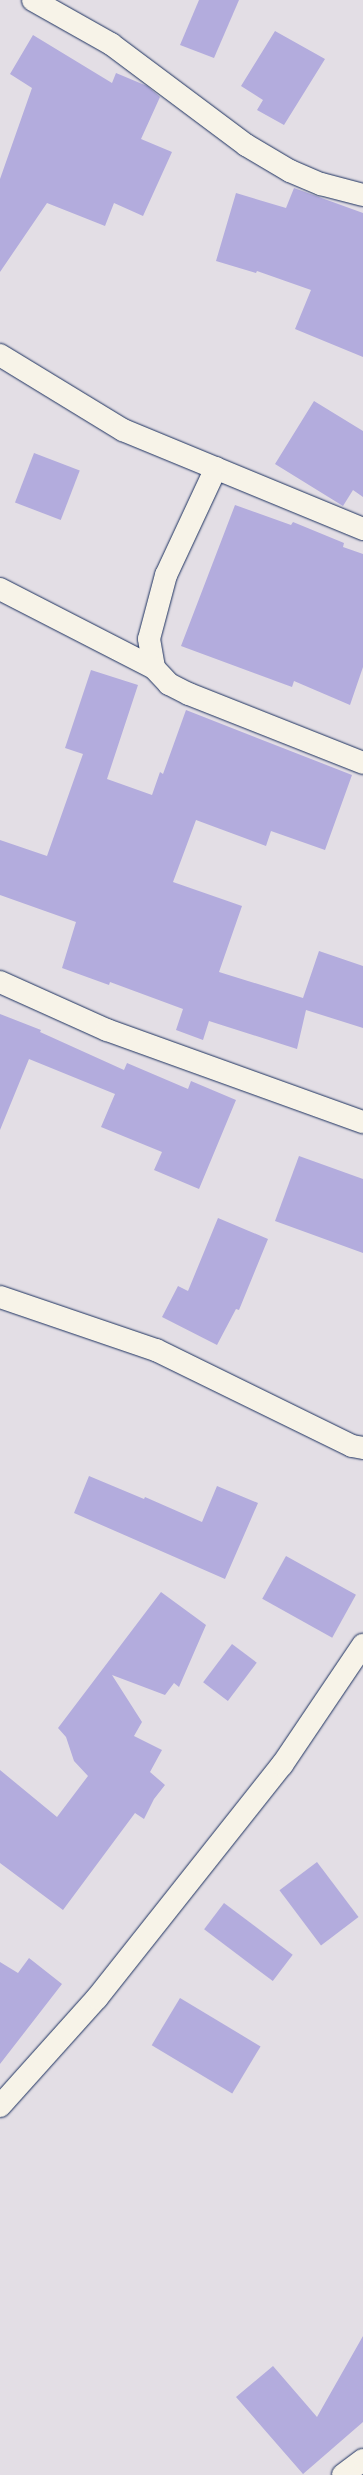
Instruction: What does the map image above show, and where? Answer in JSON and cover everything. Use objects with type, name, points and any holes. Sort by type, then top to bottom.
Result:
[{"type":"street","points":[[33,0],[110,44],[246,145],[290,171],[321,184],[363,195]]},
{"type":"street","points":[[0,355],[123,430],[363,528]]},
{"type":"street","points":[[154,668],[149,639],[166,575],[216,468]]},
{"type":"street","points":[[0,589],[154,668],[169,684],[189,694],[363,763]]},
{"type":"street","points":[[0,982],[107,1030],[363,1122]]},
{"type":"street","points":[[0,1297],[156,1350],[352,1446],[363,1448]]},
{"type":"street","points":[[0,2106],[97,1998],[282,1765],[363,1645]]},
{"type":"street","points":[[343,2475],[363,2460]]},
{"type":"building","points":[[199,0],[239,0],[214,58],[180,45]]},
{"type":"building","points":[[275,31],[325,59],[284,125],[257,110],[263,100],[241,86]]},
{"type":"building","points":[[33,35],[112,83],[116,73],[147,86],[160,97],[141,139],[172,152],[143,216],[114,203],[105,226],[47,203],[0,272],[0,179],[32,88],[10,74]]},
{"type":"building","points":[[294,188],[363,213],[363,357],[295,329],[311,290],[257,271],[256,273],[216,261],[236,193],[286,208]]},
{"type":"building","points":[[314,401],[363,431],[363,497],[353,490],[343,506],[275,464]]},
{"type":"building","points":[[34,453],[80,471],[61,520],[15,502]]},
{"type":"building","points":[[235,505],[291,525],[293,522],[344,543],[343,547],[363,554],[363,667],[350,705],[294,681],[292,687],[181,646]]},
{"type":"building","points":[[91,670],[138,685],[107,779],[152,795],[160,772],[163,774],[186,710],[352,775],[325,850],[271,831],[266,846],[196,820],[173,882],[242,906],[219,972],[303,998],[319,951],[363,966],[363,1028],[306,1010],[297,1049],[209,1021],[203,1040],[176,1030],[183,1009],[110,982],[109,985],[62,968],[76,922],[0,895],[0,840],[47,856],[83,754],[65,748]]},
{"type":"building","points":[[0,1014],[41,1030],[40,1032],[124,1070],[127,1063],[188,1089],[191,1081],[236,1100],[199,1189],[154,1170],[162,1152],[101,1127],[115,1094],[29,1059],[0,1130]]},
{"type":"building","points":[[299,1156],[363,1179],[363,1253],[275,1221]]},
{"type":"building","points":[[218,1218],[268,1239],[239,1310],[236,1309],[217,1345],[162,1317],[178,1286],[188,1291]]},
{"type":"building","points":[[89,1476],[144,1499],[145,1497],[202,1522],[217,1486],[258,1503],[225,1579],[74,1513]]},
{"type":"building","points":[[286,1556],[356,1595],[332,1638],[262,1599]]},
{"type":"building","points":[[161,1592],[206,1625],[179,1687],[174,1683],[165,1695],[112,1675],[142,1722],[134,1736],[162,1750],[150,1772],[165,1785],[154,1799],[144,1819],[135,1813],[63,1910],[0,1863],[0,1770],[57,1817],[88,1776],[74,1761],[66,1737],[58,1728]]},
{"type":"building","points":[[232,1644],[257,1663],[228,1701],[203,1682]]},
{"type":"building","points":[[317,1862],[359,1917],[321,1945],[279,1890]]},
{"type":"building","points":[[224,1903],[293,1955],[273,1981],[204,1929]]},
{"type":"building","points":[[29,1958],[62,1984],[0,2064],[0,1962],[18,1973]]},
{"type":"building","points":[[180,1998],[261,2046],[232,2094],[152,2045]]},
{"type":"building","points":[[363,2336],[363,2422],[303,2474],[236,2397],[273,2366],[317,2417]]}]
